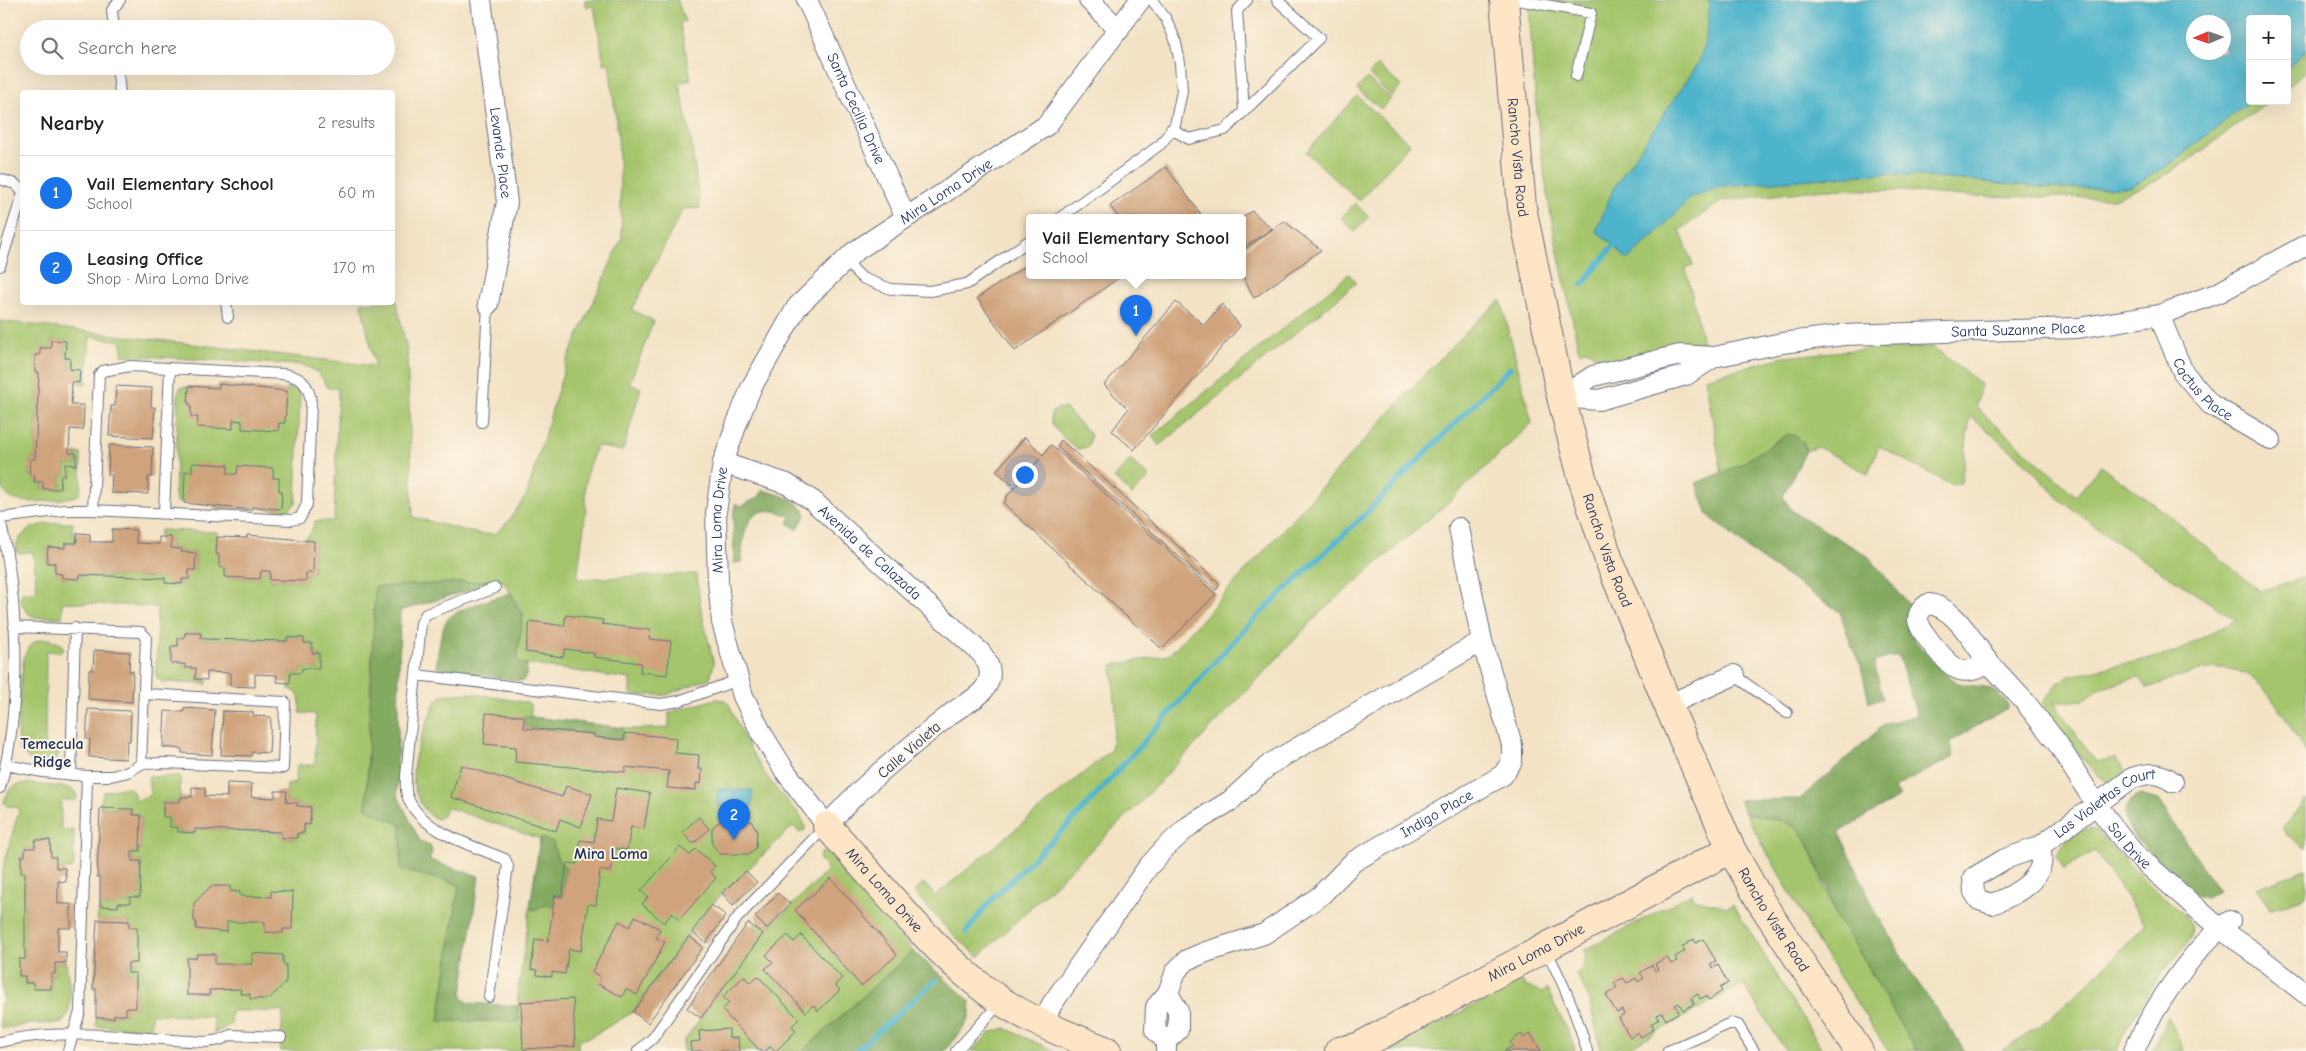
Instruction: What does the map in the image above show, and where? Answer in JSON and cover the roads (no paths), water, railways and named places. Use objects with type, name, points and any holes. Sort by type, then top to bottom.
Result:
[{"type":"main road","name":"Rancho Vista Road","points":[[1504,0],[1522,207],[1561,397],[1584,481],[1609,560],[1668,705],[1731,849],[1762,902],[1859,1051]]},
{"type":"main road","name":"Mira Loma Drive","points":[[827,826],[931,940],[979,986],[1042,1026],[1107,1051]]},
{"type":"main road","name":"Mira Loma Drive","points":[[1339,1051],[1358,1047],[1731,849]]},
{"type":"street","name":"Levande Place","points":[[481,0],[507,202],[488,304]]},
{"type":"street","name":"Santa Cecilia Drive","points":[[807,0],[905,216]]},
{"type":"street","points":[[1089,0],[1119,30]]},
{"type":"street","name":"Mira Loma Drive","points":[[827,826],[780,764],[743,696],[722,622],[718,581],[716,512],[723,463],[751,388],[797,307],[844,260],[905,216],[1047,125],[1140,0]]},
{"type":"street","name":"Santa Suzanne Place","points":[[1561,397],[1599,400],[1686,374],[1714,357],[1782,343],[1844,335],[2078,328],[2159,315],[2218,293],[2306,244]]},
{"type":"street","name":"Cactus Place","points":[[2159,315],[2183,372],[2210,404],[2271,440]]},
{"type":"street","name":"Avenida de Calazada","points":[[723,463],[787,484],[813,501],[982,653],[990,664],[990,676]]},
{"type":"street","name":"Indigo Place","points":[[1166,1046],[1178,1030],[1178,1011],[1168,993],[1176,970],[1187,960],[1206,952],[1264,934],[1320,896],[1353,862],[1502,775],[1512,761],[1512,745],[1482,641],[1459,528]]},
{"type":"street","points":[[1042,1026],[1052,1004],[1148,867],[1189,826],[1230,801],[1270,764],[1482,641]]},
{"type":"street","name":"Sol Drive","points":[[1989,663],[2025,702],[2058,744],[2097,806],[2132,851],[2225,924],[2248,948],[2306,994]]},
{"type":"street","name":"Calle Violeta","points":[[827,826],[850,800],[953,712],[986,688],[990,676]]},
{"type":"street","points":[[1668,705],[1734,676]]},
{"type":"street","name":"Las Violettas Court","points":[[2039,847],[2097,806],[2132,778],[2150,772],[2165,776],[2173,782]]},
{"type":"street","points":[[2134,1051],[2143,1029],[2176,978],[2225,924]]},
{"type":"lane","points":[[113,20],[112,10],[120,0]]},
{"type":"lane","points":[[1065,214],[1161,144],[1175,125],[1182,90],[1180,63],[1175,39],[1166,19],[1152,0]]},
{"type":"lane","points":[[1244,110],[1237,11],[1246,0]]},
{"type":"lane","points":[[1171,129],[1189,139],[1225,130],[1319,38],[1277,0]]},
{"type":"lane","points":[[1517,0],[1591,13],[1576,76]]},
{"type":"lane","points":[[118,75],[120,90]]},
{"type":"lane","points":[[0,179],[16,184],[20,187]]},
{"type":"lane","points":[[0,266],[20,202]]},
{"type":"lane","points":[[844,260],[862,278],[891,289],[930,292],[967,284],[1026,243]]},
{"type":"lane","points":[[482,422],[488,304]]},
{"type":"lane","points":[[226,305],[228,317]]},
{"type":"lane","points":[[0,788],[6,765],[13,701],[14,627],[0,519],[65,510],[291,520],[300,518],[307,504],[310,390],[304,382],[293,376],[130,366],[104,371],[99,375],[93,510]]},
{"type":"lane","points":[[164,514],[170,368]]},
{"type":"lane","points":[[489,997],[508,866],[505,859],[435,829],[423,819],[406,795],[406,776],[421,623],[426,614],[495,588]]},
{"type":"lane","points":[[14,627],[141,632],[146,637],[141,764]]},
{"type":"lane","points":[[71,775],[74,628]]},
{"type":"lane","points":[[416,675],[661,704],[679,701],[738,680]]},
{"type":"lane","points":[[1734,676],[1787,712]]},
{"type":"lane","points":[[6,765],[88,776],[111,776],[128,772],[141,764],[164,763],[283,768],[285,702],[145,694]]},
{"type":"lane","points":[[68,1051],[80,1012],[88,776]]},
{"type":"lane","points":[[645,1049],[738,917],[827,826]]},
{"type":"lane","points":[[1545,948],[1567,991],[1579,1020],[1587,1051]]},
{"type":"lane","points":[[956,1051],[1002,1000]]},
{"type":"lane","points":[[1668,1051],[1731,1023],[1738,1026],[1754,1051]]},
{"type":"lane","points":[[0,1042],[15,1038],[72,1035],[207,1047],[231,1035],[281,1037]]},
{"type":"water","points":[[1709,0],[2306,0],[2306,50],[2291,65],[2291,15],[2246,15],[2246,104],[2169,165],[2130,187],[2064,189],[1886,173],[1723,186],[1690,198],[1662,228],[1627,260],[1614,245],[1596,231],[1613,189],[1698,64],[1705,40]]},
{"type":"water","points":[[718,789],[752,790],[752,807],[717,806]]},
{"type":"waterway","points":[[1582,285],[1614,245]]},
{"type":"waterway","points":[[966,932],[993,898],[1079,814],[1249,624],[1358,521],[1510,368]]},
{"type":"waterway","points":[[856,1051],[936,980]]},
{"type":"place","name":"Vail Elementary School","points":[[1136,336]]},
{"type":"place","name":"Leasing Office","points":[[734,840]]},
{"type":"district","name":"Temecula Ridge","points":[[52,753]]},
{"type":"district","name":"Mira Loma","points":[[611,854]]}]
